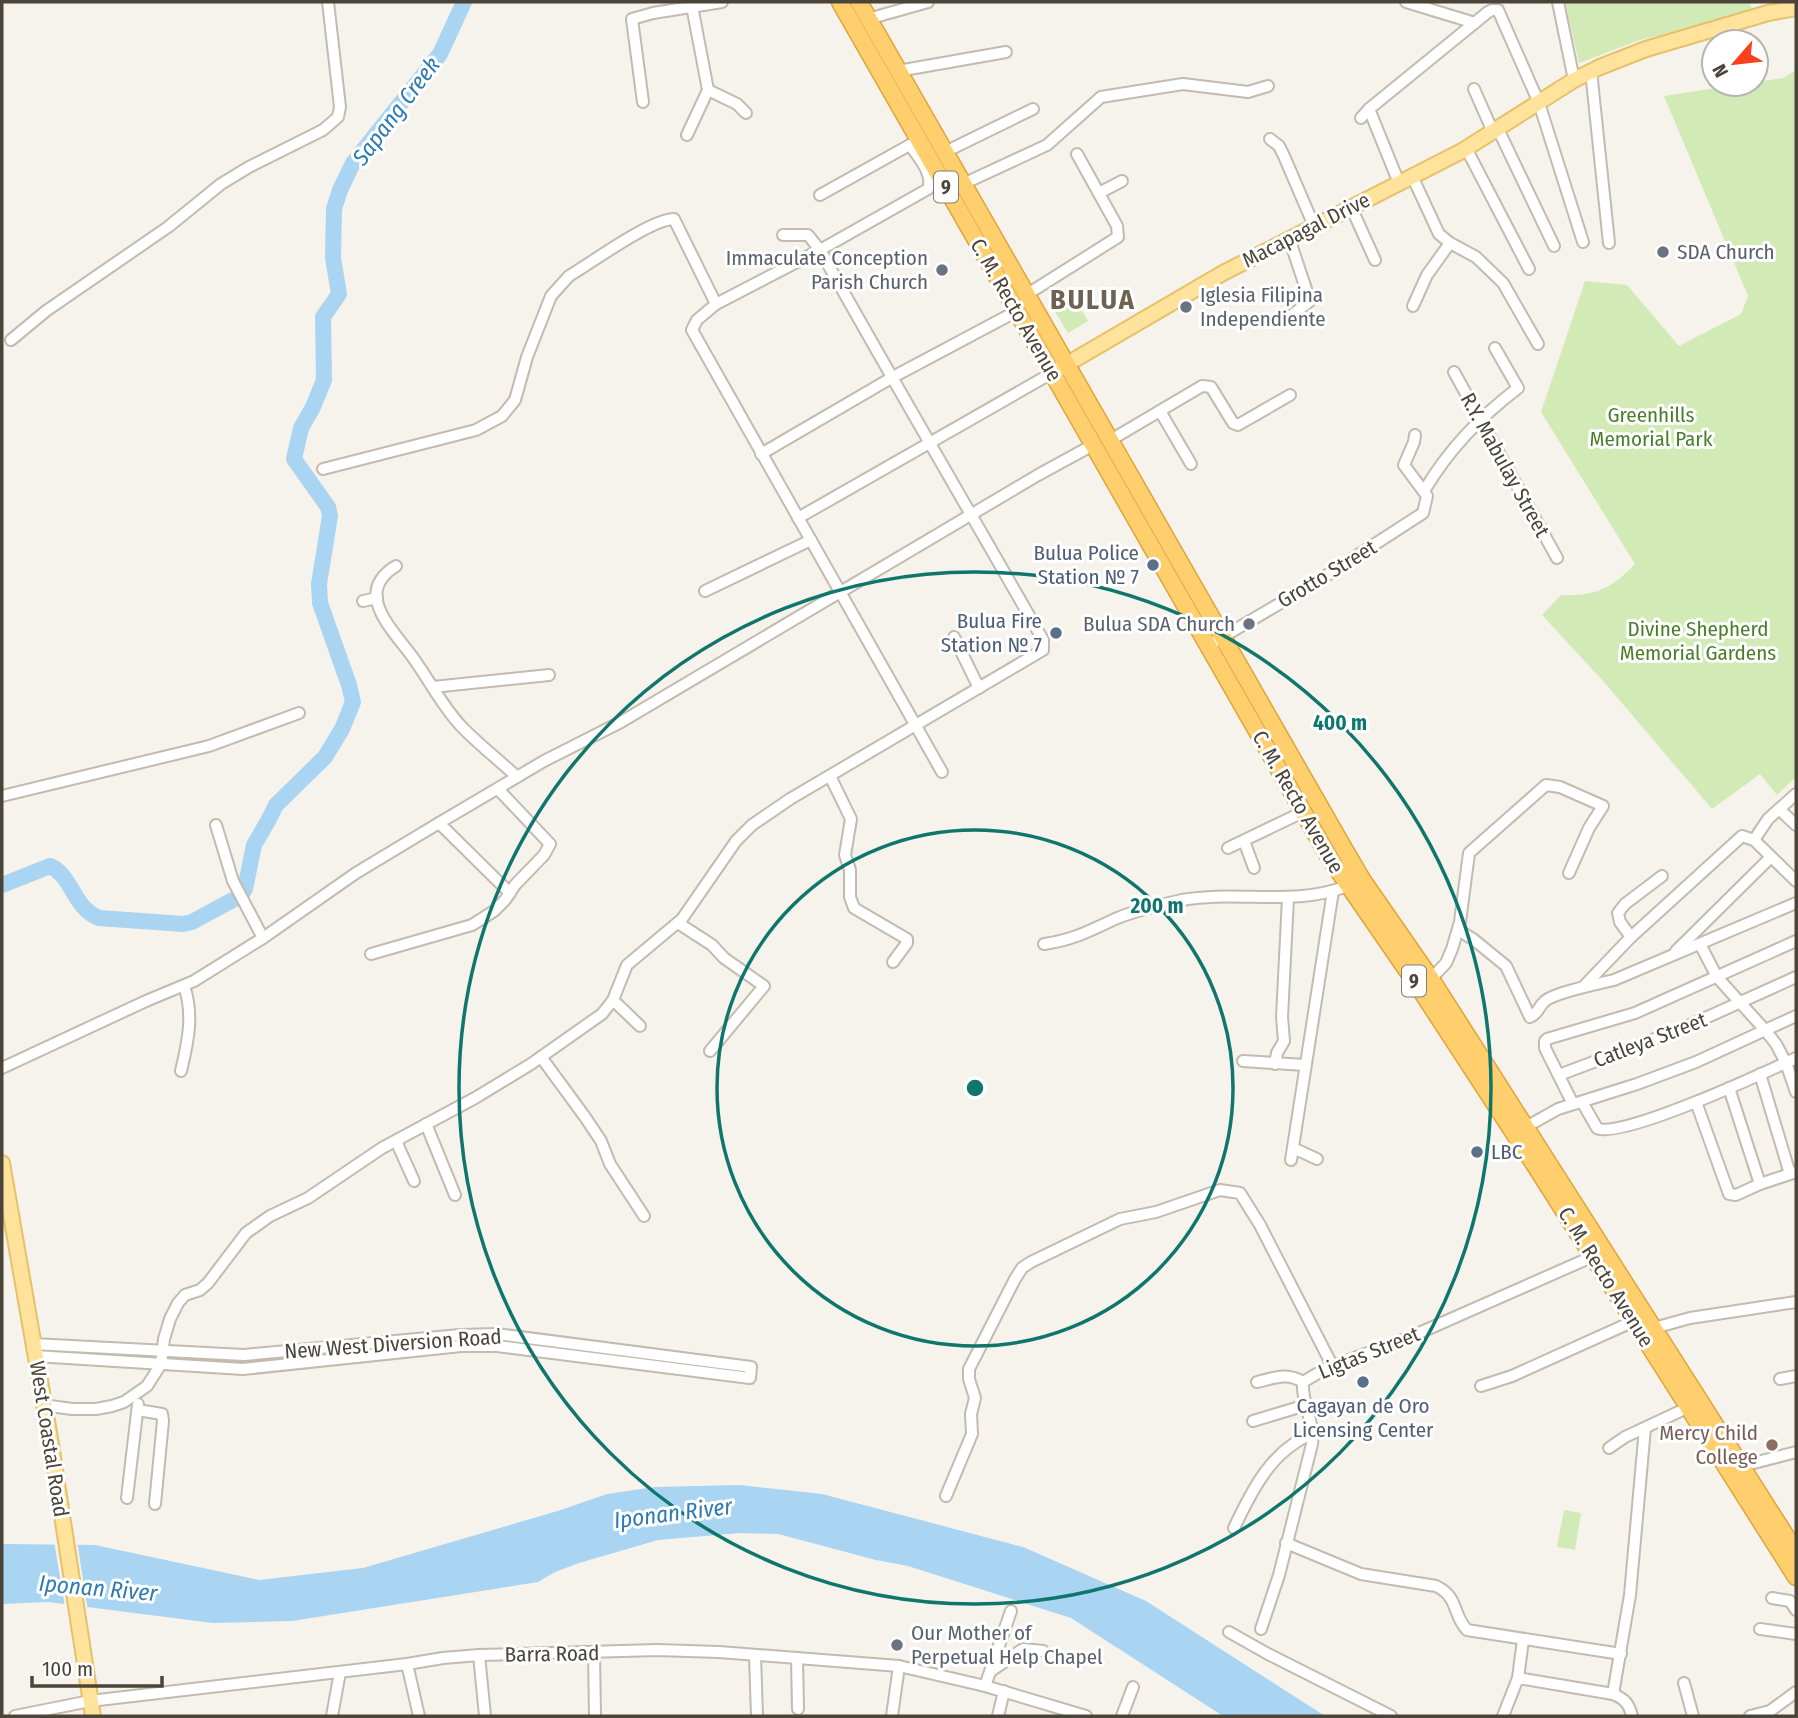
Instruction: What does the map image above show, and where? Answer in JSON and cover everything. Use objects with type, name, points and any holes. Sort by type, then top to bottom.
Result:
[{"type":"highway","name":"C. M. Recto Avenue","points":[[840,2],[921,138],[962,192],[1026,295],[1059,369],[1101,443],[1216,641],[1426,984],[1599,1254],[1654,1328],[1796,1552]]},
{"type":"highway","name":"C. M. Recto Avenue","points":[[859,2],[898,71],[921,138],[945,152],[1017,311],[1059,369]]},
{"type":"highway","name":"C. M. Recto Avenue","points":[[1216,641],[1340,888],[1426,984],[1528,1130],[1634,1321],[1796,1577]]},
{"type":"main road","name":"Macapagal Drive","points":[[1059,369],[1193,290],[1466,148],[1591,71],[1630,54],[1768,13],[1796,8]]},
{"type":"main road","name":"West Coastal Road","points":[[2,1163],[61,1508],[93,1716]]},
{"type":"street","points":[[11,340],[46,312],[168,227],[221,184],[323,130],[338,117],[340,107],[328,2]]},
{"type":"street","points":[[643,102],[632,19],[722,2]]},
{"type":"street","points":[[868,19],[928,2]]},
{"type":"street","points":[[1406,2],[1475,23]]},
{"type":"street","points":[[1559,2],[1574,80]]},
{"type":"street","points":[[687,135],[708,90],[692,6]]},
{"type":"street","points":[[1361,118],[1492,9],[1498,10],[1539,103],[1583,242]]},
{"type":"street","points":[[898,71],[1006,52]]},
{"type":"street","points":[[1591,71],[1609,243]]},
{"type":"street","points":[[962,192],[1047,145],[1101,97],[1183,84],[1248,92],[1268,86]]},
{"type":"street","points":[[1474,89],[1554,246]]},
{"type":"street","points":[[708,90],[737,104],[746,113]]},
{"type":"street","points":[[945,152],[1033,109]]},
{"type":"street","points":[[1369,109],[1405,179],[1439,234],[1476,257],[1508,289],[1538,344]]},
{"type":"street","points":[[820,195],[921,138],[930,179],[928,189],[820,250],[716,304],[697,320],[691,330],[942,772]]},
{"type":"street","points":[[1270,139],[1279,146],[1314,226]]},
{"type":"street","points":[[1466,148],[1529,269]]},
{"type":"street","points":[[1026,295],[1118,237],[1118,230],[1077,154]]},
{"type":"street","points":[[1099,193],[1122,181]]},
{"type":"street","points":[[1351,207],[1375,260]]},
{"type":"street","points":[[323,469],[477,430],[502,416],[515,400],[527,358],[551,296],[559,286],[580,269],[665,220],[674,219],[716,304]]},
{"type":"street","points":[[43,1405],[96,1409],[112,1406],[136,1395],[155,1378],[161,1364],[170,1319],[178,1303],[185,1295],[200,1290],[208,1283],[239,1240],[254,1226],[308,1198],[396,1140],[475,1098],[541,1058],[602,1014],[613,1000],[627,965],[678,923],[736,841],[752,825],[1043,650],[1043,640],[820,250],[808,235],[783,235]]},
{"type":"street","points":[[1283,322],[1310,301],[1289,239]]},
{"type":"street","points":[[1413,306],[1427,275],[1450,243]]},
{"type":"street","points":[[761,454],[893,377],[1017,311]]},
{"type":"street","name":"Grotto Street","points":[[1216,641],[1418,518],[1425,509],[1427,496],[1424,491],[1442,461],[1480,419],[1518,388],[1495,348]]},
{"type":"street","name":"Macapagal Drive","points":[[798,518],[1059,369]]},
{"type":"street","name":"R.Y. Mabulay Street","points":[[1454,372],[1557,558]]},
{"type":"street","points":[[2,1068],[184,986],[263,938],[356,873],[439,822],[544,761],[621,722],[972,515],[1206,386],[1214,390],[1233,423],[1238,425],[1290,395]]},
{"type":"street","points":[[1160,411],[1191,464]]},
{"type":"street","points":[[1415,435],[1404,465],[1424,491]]},
{"type":"street","points":[[705,591],[811,540]]},
{"type":"street","points":[[396,566],[384,573],[380,579],[377,598],[382,618],[409,651],[460,724],[517,777]]},
{"type":"street","points":[[363,601],[377,598]]},
{"type":"street","points":[[954,637],[979,688]]},
{"type":"street","points":[[433,687],[549,675]]},
{"type":"street","points":[[2,796],[209,746],[299,713]]},
{"type":"street","points":[[830,776],[851,819],[845,855],[849,870],[850,897],[854,908],[907,939],[893,962]]},
{"type":"street","points":[[1426,984],[1449,957],[1458,930],[1464,905],[1469,853],[1546,785],[1560,787],[1603,806],[1589,828],[1580,855],[1569,873]]},
{"type":"street","points":[[371,954],[472,925],[494,911],[549,849],[550,844],[498,789]]},
{"type":"street","points":[[1754,840],[1768,819],[1796,794]]},
{"type":"street","points":[[1779,809],[1796,825]]},
{"type":"street","points":[[1228,848],[1303,812]]},
{"type":"street","points":[[439,822],[510,893]]},
{"type":"street","points":[[216,825],[233,881],[263,938]]},
{"type":"street","points":[[1584,986],[1632,937],[1744,836],[1754,840],[1796,881]]},
{"type":"street","points":[[1244,841],[1254,868]]},
{"type":"street","points":[[1670,957],[1771,858]]},
{"type":"street","points":[[1632,937],[1620,922],[1618,913],[1625,904],[1662,876]]},
{"type":"street","points":[[1044,944],[1089,933],[1117,918],[1183,900],[1227,897],[1287,898],[1340,888],[1305,1065],[1291,1160]]},
{"type":"street","points":[[1275,1064],[1284,1041],[1282,1017],[1287,898]]},
{"type":"street","points":[[1458,930],[1506,966],[1530,1017],[1535,1016],[1545,1001],[1584,986],[1614,980],[1796,903]]},
{"type":"street","points":[[678,923],[712,945],[724,958],[764,986],[710,1051]]},
{"type":"street","points":[[1791,1060],[1696,1102],[1628,1126],[1603,1131],[1597,1128],[1577,1103],[1544,1045],[1548,1039],[1635,1013],[1796,941]]},
{"type":"street","points":[[1700,944],[1717,977],[1791,1060],[1796,1092]]},
{"type":"street","name":"Catleya Street","points":[[1559,1075],[1655,1040],[1740,1004],[1796,976]]},
{"type":"street","points":[[181,1071],[189,1038],[190,1002],[184,986]]},
{"type":"street","points":[[613,1000],[640,1026]]},
{"type":"street","points":[[1528,1130],[1577,1103],[1687,1066],[1796,1016]]},
{"type":"street","points":[[541,1058],[591,1125],[610,1164],[643,1216]]},
{"type":"street","points":[[1243,1061],[1305,1065]]},
{"type":"street","points":[[1696,1102],[1729,1194],[1736,1195],[1793,1173],[1760,1074]]},
{"type":"street","points":[[1729,1088],[1760,1184]]},
{"type":"street","points":[[426,1124],[455,1195]]},
{"type":"street","points":[[396,1140],[414,1181]]},
{"type":"street","points":[[1293,1148],[1317,1159]]},
{"type":"street","points":[[946,1496],[972,1434],[971,1415],[975,1398],[969,1379],[969,1368],[1015,1279],[1031,1262],[1120,1219],[1156,1212],[1220,1190],[1240,1194],[1260,1225],[1333,1367]]},
{"type":"street","name":"Ligtas Street","points":[[1261,1629],[1308,1464],[1314,1433],[1303,1382],[1599,1254]]},
{"type":"street","points":[[1654,1328],[1690,1318],[1796,1302]]},
{"type":"street","points":[[1481,1386],[1512,1376],[1634,1321]]},
{"type":"street","name":"New West Diversion Road","points":[[497,1334],[751,1372],[496,1346],[461,1346],[243,1369],[161,1364],[34,1350],[244,1355],[497,1334]]},
{"type":"street","points":[[1257,1382],[1290,1375],[1303,1382]]},
{"type":"street","points":[[1780,1380],[1796,1376]]},
{"type":"street","points":[[127,1499],[138,1410],[136,1395]]},
{"type":"street","points":[[1253,1421],[1307,1405]]},
{"type":"street","points":[[1609,1448],[1625,1437],[1689,1407]]},
{"type":"street","points":[[138,1410],[162,1414],[155,1504]]},
{"type":"street","points":[[1613,1694],[1630,1595],[1645,1428]]},
{"type":"street","points":[[1234,1528],[1251,1492],[1277,1455],[1301,1438],[1314,1433]]},
{"type":"street","points":[[1742,1466],[1796,1452]]},
{"type":"street","points":[[1286,1543],[1361,1574],[1436,1586],[1446,1591],[1453,1600],[1460,1622],[1468,1630],[1621,1654]]},
{"type":"street","points":[[1772,1598],[1790,1601],[1796,1610]]},
{"type":"street","points":[[985,1686],[1011,1611]]},
{"type":"street","points":[[1760,1629],[1796,1631]]},
{"type":"street","points":[[1229,1632],[1391,1716]]},
{"type":"street","points":[[1503,1716],[1507,1712],[1518,1678],[1523,1640]]},
{"type":"street","points":[[991,1671],[1023,1649],[1043,1651]]},
{"type":"street","name":"Barra Road","points":[[15,1716],[90,1701],[443,1658],[657,1650],[899,1666],[1004,1691],[1086,1716]]},
{"type":"street","points":[[594,1653],[595,1716]]},
{"type":"street","points":[[479,1655],[485,1716]]},
{"type":"street","points":[[755,1656],[757,1716]]},
{"type":"street","points":[[797,1658],[798,1709]]},
{"type":"street","points":[[407,1664],[419,1716]]},
{"type":"street","points":[[892,1716],[899,1666]]},
{"type":"street","points":[[332,1716],[340,1672]]},
{"type":"street","points":[[1518,1678],[1613,1694],[1622,1697],[1632,1716]]},
{"type":"street","points":[[1684,1683],[1693,1716]]},
{"type":"street","points":[[1122,1716],[1133,1687]]},
{"type":"street","points":[[998,1716],[1004,1691]]},
{"type":"street","points":[[1750,1716],[1770,1711],[1796,1692]]},
{"type":"green space","points":[[1565,2],[1749,2],[1754,13],[1640,40],[1579,63]]},
{"type":"green space","points":[[1796,70],[1796,777],[1777,795],[1760,774],[1712,809],[1604,682],[1542,615],[1561,595],[1584,594],[1602,589],[1618,580],[1635,564],[1541,412],[1585,281],[1627,285],[1679,346],[1741,314],[1748,296],[1664,96],[1700,90],[1700,98],[1770,98],[1770,80],[1783,78]]},
{"type":"green space","points":[[1069,287],[1088,321],[1068,333],[1048,300]]},
{"type":"green space","points":[[1564,1510],[1581,1513],[1575,1550],[1557,1547]]},
{"type":"water","name":"Iponan River","points":[[740,1485],[822,1494],[1023,1547],[1146,1601],[1325,1716],[1223,1716],[1071,1618],[908,1566],[778,1534],[740,1533],[658,1540],[579,1563],[538,1582],[292,1621],[213,1623],[48,1602],[2,1604],[2,1544],[95,1545],[259,1580],[363,1568],[607,1494],[655,1487]]},
{"type":"pier","points":[[54,1541],[77,1541],[88,1611],[65,1607]]},
{"type":"waterway","name":"Sapang Creek","points":[[2,885],[50,866],[63,877],[83,907],[99,918],[183,924],[192,922],[240,896],[245,889],[254,845],[276,805],[325,757],[342,729],[353,702],[320,603],[319,584],[330,516],[328,507],[294,459],[301,428],[324,380],[323,317],[339,294],[333,258],[334,209],[353,163],[440,54],[464,2]]},
{"type":"place","name":"SDA Church","points":[[1663,252]]},
{"type":"place","name":"Immaculate Conception Parish Church","points":[[942,270]]},
{"type":"place","name":"Iglesia Filipina Independiente","points":[[1186,307]]},
{"type":"place","name":"Bulua Police Station № 7","points":[[1153,565]]},
{"type":"place","name":"Bulua SDA Church","points":[[1249,624]]},
{"type":"place","name":"Bulua Fire Station № 7","points":[[1056,633]]},
{"type":"place","name":"LBC","points":[[1477,1152]]},
{"type":"place","name":"Cagayan de Oro Licensing Center","points":[[1363,1382]]},
{"type":"place","name":"Mercy Child College","points":[[1772,1445]]},
{"type":"place","name":"Our Mother of Perpetual Help Chapel","points":[[897,1645]]},
{"type":"district","name":"BULUA","points":[[1093,299]]},
{"type":"park label","name":"Greenhills Memorial Park","points":[[1651,427]]},
{"type":"park label","name":"Divine Shepherd Memorial Gardens","points":[[1698,641]]}]
